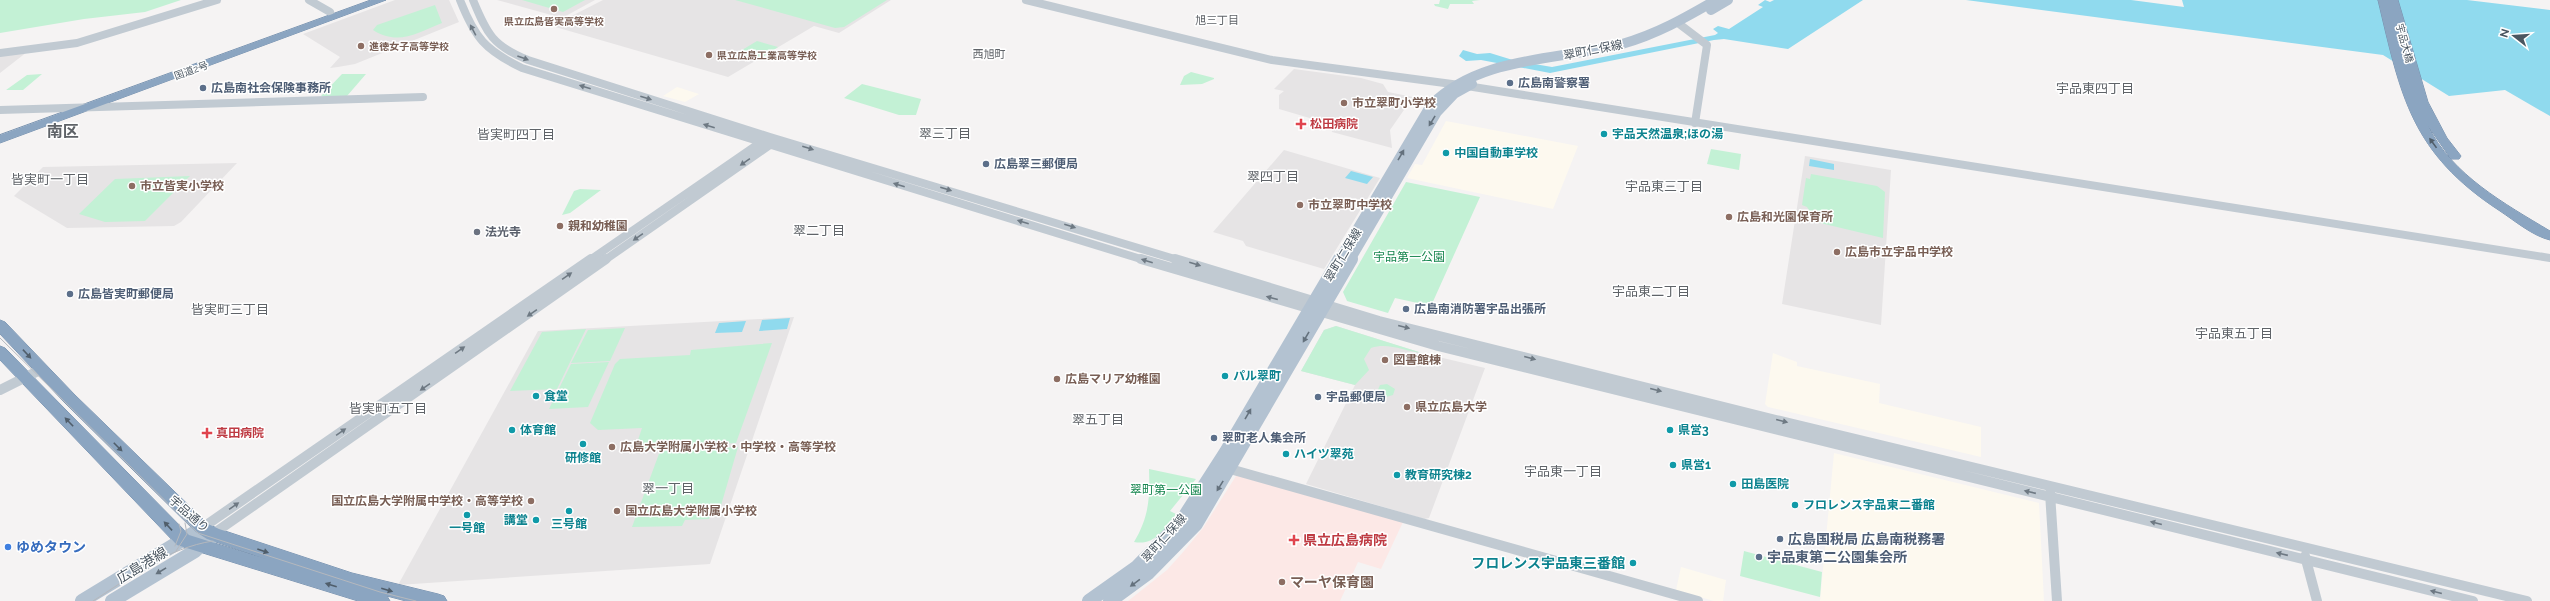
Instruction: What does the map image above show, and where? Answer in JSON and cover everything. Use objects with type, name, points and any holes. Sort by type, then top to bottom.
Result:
[{"type":"highway","name":"国道2号","points":[[0,132],[365,0]]},
{"type":"highway","name":"国道2号","points":[[0,139],[381,0]]},
{"type":"highway","name":"宇品大橋","points":[[2383,0],[2411,85]]},
{"type":"highway","name":"宇品大橋","points":[[2393,0],[2411,85]]},
{"type":"highway","points":[[2411,85],[2438,135],[2464,166],[2502,198],[2550,229]]},
{"type":"highway","points":[[2411,85],[2424,131],[2446,160],[2476,187],[2550,236]]},
{"type":"highway","name":"宇品通り","points":[[0,325],[42,369],[208,531],[308,566],[392,591],[438,601]]},
{"type":"highway","name":"宇品通り","points":[[0,351],[172,531],[183,540],[200,547],[381,601]]},
{"type":"main road","name":"翠町仁保線","points":[[1089,601],[1138,567],[1181,522],[1318,306],[1437,112],[1454,94],[1467,86],[1526,66],[1622,44],[1681,25],[1716,0]]},
{"type":"main road","name":"翠町仁保線","points":[[1110,601],[1148,573],[1196,524],[1230,469],[1318,306],[1431,105],[1454,85],[1484,73],[1509,67],[1543,65],[1628,47],[1681,25],[1728,0]]},
{"type":"main road","name":"広島港線","points":[[82,601],[183,540],[208,531]]},
{"type":"main road","name":"広島港線","points":[[112,601],[200,547],[208,531]]},
{"type":"street","points":[[0,53],[77,43],[217,0]]},
{"type":"street","points":[[309,0],[330,12]]},
{"type":"street","points":[[460,0],[477,38],[498,57],[522,68],[760,142],[770,141]]},
{"type":"street","points":[[473,0],[489,37],[501,50],[770,141],[1215,282],[1318,306],[1472,354],[2050,491],[2302,547],[2527,601]]},
{"type":"street","points":[[1026,0],[1261,58],[1332,70],[1467,86],[2550,258]]},
{"type":"street","points":[[1681,25],[1706,43],[1707,46],[1694,123]]},
{"type":"street","points":[[0,110],[423,97]]},
{"type":"street","points":[[208,531],[770,141]]},
{"type":"street","points":[[208,531],[760,142]]},
{"type":"street","points":[[0,390],[42,369]]},
{"type":"street","points":[[1226,452],[1230,469],[1698,601]]},
{"type":"street","points":[[2050,491],[2306,559],[2474,601]]},
{"type":"street","points":[[2050,491],[2057,601]]},
{"type":"street","points":[[2302,547],[2317,601]]},
{"type":"shaded area","name":"進徳女子高等学校","points":[[395,0],[449,0],[459,22],[355,64],[330,68],[340,57],[303,34]]},
{"type":"shaded area","name":"県立広島皆実高等学校","points":[[497,0],[595,0],[562,18]]},
{"type":"shaded area","name":"県立広島工業高等学校","points":[[603,0],[891,0],[839,33],[814,26],[728,77],[552,26]]},
{"type":"shaded area","points":[[27,52],[0,73],[0,55]]},
{"type":"shaded area","name":"市立翠町小学校","points":[[1294,69],[1361,78],[1383,84],[1388,92],[1413,97],[1390,130],[1392,148],[1332,132],[1330,124],[1279,109],[1279,95],[1284,91],[1274,89]]},
{"type":"shaded area","points":[[677,87],[699,94],[685,102],[663,96]]},
{"type":"shaded area","name":"中国自動車学校","points":[[1446,121],[1578,146],[1553,209],[1407,178],[1415,164],[1422,165]]},
{"type":"shaded area","name":"市立翠町中学校","points":[[1284,150],[1380,178],[1324,269],[1246,246],[1243,241],[1213,232]]},
{"type":"shaded area","name":"広島市立宇品中学校","points":[[1805,156],[1891,170],[1881,325],[1782,304]]},
{"type":"shaded area","name":"市立皆実小学校","points":[[237,163],[181,222],[174,226],[67,228],[14,196],[43,167]]},
{"type":"shaded area","name":"広島大学附属小学校・中学校・高等学校","points":[[794,317],[710,564],[398,585],[538,331]]},
{"type":"shaded area","name":"県立広島大学","points":[[1336,326],[1422,353],[1485,368],[1429,518],[1424,519],[1306,484],[1355,385],[1301,371],[1324,330]]},
{"type":"shaded area","points":[[1773,353],[1797,362],[1797,366],[1880,384],[1879,403],[1981,427],[1981,457],[1768,407],[1765,404]]},
{"type":"shaded area","points":[[1834,453],[2039,503],[2044,601],[1820,601]]},
{"type":"shaded area","name":"県立広島病院","points":[[1240,475],[1403,522],[1381,569],[1358,562],[1340,601],[1128,601],[1167,570],[1184,551],[1203,528],[1236,476]]},
{"type":"shaded area","points":[[1681,567],[1726,580],[1723,601],[1714,601],[1676,590]]},
{"type":"green space","points":[[0,0],[181,0],[145,12],[84,19],[0,33]]},
{"type":"green space","points":[[522,0],[585,0],[563,12]]},
{"type":"green space","points":[[735,0],[887,0],[844,27],[835,28]]},
{"type":"green space","points":[[1440,0],[1480,0],[1472,1],[1474,4],[1450,4],[1448,9],[1435,6],[1434,4],[1439,4]]},
{"type":"green space","points":[[435,5],[442,23],[424,31],[408,36],[391,37],[382,35],[373,30],[377,25]]},
{"type":"green space","points":[[757,41],[778,47],[758,60],[737,53]]},
{"type":"green space","points":[[1191,72],[1214,79],[1202,84],[1180,85],[1184,76]]},
{"type":"green space","points":[[42,74],[23,90],[6,90],[27,75]]},
{"type":"green space","points":[[342,74],[366,74],[347,96],[321,96]]},
{"type":"green space","points":[[862,84],[921,99],[916,115],[899,115],[844,98]]},
{"type":"green space","points":[[1711,149],[1741,154],[1739,170],[1707,164]]},
{"type":"green space","points":[[1811,174],[1877,186],[1885,192],[1883,238],[1816,222],[1807,207],[1802,205],[1806,178],[1810,179]]},
{"type":"green space","points":[[190,176],[145,221],[105,222],[79,214],[115,179]]},
{"type":"green space","name":"宇品第一公園","points":[[1406,182],[1480,197],[1431,306],[1395,298],[1388,313],[1347,301],[1343,292]]},
{"type":"green space","points":[[580,189],[601,190],[570,213],[562,215],[574,191]]},
{"type":"green space","points":[[1336,326],[1422,353],[1390,346],[1377,346],[1371,348],[1364,359],[1369,370],[1355,385],[1301,371],[1324,330]]},
{"type":"green space","points":[[625,328],[610,361],[571,363],[588,330]]},
{"type":"green space","points":[[586,329],[557,389],[510,391],[542,332]]},
{"type":"green space","points":[[772,343],[736,443],[635,449],[642,428],[598,430],[590,423],[615,364],[620,359],[690,355],[691,350]]},
{"type":"green space","points":[[609,362],[588,407],[549,409],[571,364]]},
{"type":"green space","points":[[1387,384],[1395,389],[1393,395],[1386,397],[1377,392],[1380,385]]},
{"type":"green space","points":[[738,447],[720,509],[712,510],[709,519],[685,520],[682,526],[632,527],[660,451]]},
{"type":"green space","name":"翠町第一公園","points":[[1149,469],[1196,479],[1170,511],[1176,514],[1163,531],[1158,536],[1147,542],[1134,542],[1143,524],[1148,507]]},
{"type":"green space","points":[[1744,551],[1822,572],[1820,597],[1740,576]]},
{"type":"water","points":[[1765,0],[1770,2],[1774,0],[1863,0],[1788,49],[1724,39],[1714,40],[1550,73],[1481,60],[1466,61],[1459,56],[1463,50],[1477,54],[1490,53],[1516,61],[1552,67],[1715,35],[1718,33],[1713,29],[1718,26],[1729,29],[1763,7],[1758,5]]},
{"type":"water","points":[[1966,0],[2131,0],[2184,7],[2182,0],[2467,0],[2550,10],[2550,116],[2505,90],[2449,96],[2383,55]]},
{"type":"water","points":[[1810,159],[1834,164],[1834,170],[1809,166]]},
{"type":"water","points":[[1351,171],[1373,177],[1367,184],[1345,178]]},
{"type":"water","points":[[790,318],[787,329],[759,331],[762,320]]},
{"type":"water","points":[[746,321],[742,332],[715,333],[719,323]]},
{"type":"tram line","points":[[0,338],[198,533],[380,592],[416,601]]},
{"type":"tram line","points":[[176,551],[187,534],[185,523]]},
{"type":"tram line","points":[[175,546],[181,531],[179,524]]},
{"type":"tram line","points":[[93,601],[136,573],[165,557],[180,550],[213,541]]},
{"type":"place","name":"県立広島皆実高等学校","points":[[554,9]]},
{"type":"place","name":"進徳女子高等学校","points":[[361,46]]},
{"type":"place","name":"県立広島工業高等学校","points":[[709,55]]},
{"type":"place","name":"広島南警察署","points":[[1510,83]]},
{"type":"place","name":"広島南社会保険事務所","points":[[203,88]]},
{"type":"place","name":"市立翠町小学校","points":[[1344,103]]},
{"type":"place","name":"松田病院","points":[[1301,124]]},
{"type":"place","name":"宇品天然温泉;ほの湯","points":[[1604,134]]},
{"type":"place","name":"中国自動車学校","points":[[1446,153]]},
{"type":"place","name":"広島翠三郵便局","points":[[986,164]]},
{"type":"place","name":"市立皆実小学校","points":[[132,186]]},
{"type":"place","name":"市立翠町中学校","points":[[1300,205]]},
{"type":"place","name":"広島和光園保育所","points":[[1729,217]]},
{"type":"place","name":"親和幼稚園","points":[[560,226]]},
{"type":"place","name":"法光寺","points":[[477,232]]},
{"type":"place","name":"広島市立宇品中学校","points":[[1837,252]]},
{"type":"place","name":"広島皆実町郵便局","points":[[70,294]]},
{"type":"place","name":"広島南消防署宇品出張所","points":[[1406,309]]},
{"type":"place","name":"図書館棟","points":[[1385,360]]},
{"type":"place","name":"パル翠町","points":[[1225,376]]},
{"type":"place","name":"広島マリア幼稚園","points":[[1057,379]]},
{"type":"place","name":"食堂","points":[[536,396]]},
{"type":"place","name":"宇品郵便局","points":[[1318,397]]},
{"type":"place","name":"県立広島大学","points":[[1407,407]]},
{"type":"place","name":"体育館","points":[[512,430]]},
{"type":"place","name":"県営3","points":[[1670,430]]},
{"type":"place","name":"真田病院","points":[[207,433]]},
{"type":"place","name":"翠町老人集会所","points":[[1214,438]]},
{"type":"place","name":"研修館","points":[[583,444]]},
{"type":"place","name":"広島大学附属小学校・中学校・高等学校","points":[[612,447]]},
{"type":"place","name":"ハイツ翠苑","points":[[1286,454]]},
{"type":"place","name":"県営1","points":[[1673,465]]},
{"type":"place","name":"教育研究棟2","points":[[1397,475]]},
{"type":"place","name":"田島医院","points":[[1733,484]]},
{"type":"place","name":"国立広島大学附属中学校・高等学校","points":[[531,501]]},
{"type":"place","name":"フロレンス宇品東二番館","points":[[1795,505]]},
{"type":"place","name":"三号館","points":[[569,511]]},
{"type":"place","name":"国立広島大学附属小学校","points":[[617,511]]},
{"type":"place","name":"一号館","points":[[467,515]]},
{"type":"place","name":"講堂","points":[[536,520]]},
{"type":"place","name":"広島国税局 広島南税務署","points":[[1780,539]]},
{"type":"place","name":"県立広島病院","points":[[1294,540]]},
{"type":"place","name":"ゆめタウン","points":[[8,547]]},
{"type":"place","name":"宇品東第二公園集会所","points":[[1759,557]]},
{"type":"place","name":"フロレンス宇品東三番館","points":[[1633,563]]},
{"type":"place","name":"マーヤ保育園","points":[[1282,582]]},
{"type":"district","name":"旭三丁目","points":[[1217,20]]},
{"type":"district","name":"西旭町","points":[[989,54]]},
{"type":"district","name":"宇品東四丁目","points":[[2095,88]]},
{"type":"district","name":"南区","points":[[63,131]]},
{"type":"district","name":"翠三丁目","points":[[945,133]]},
{"type":"district","name":"皆実町四丁目","points":[[516,134]]},
{"type":"district","name":"翠四丁目","points":[[1273,176]]},
{"type":"district","name":"皆実町一丁目","points":[[50,179]]},
{"type":"district","name":"宇品東三丁目","points":[[1664,186]]},
{"type":"district","name":"翠二丁目","points":[[819,230]]},
{"type":"district","name":"宇品東二丁目","points":[[1651,291]]},
{"type":"district","name":"皆実町三丁目","points":[[230,309]]},
{"type":"district","name":"宇品東五丁目","points":[[2234,333]]},
{"type":"district","name":"皆実町五丁目","points":[[388,408]]},
{"type":"district","name":"翠五丁目","points":[[1098,419]]},
{"type":"district","name":"宇品東一丁目","points":[[1563,471]]},
{"type":"district","name":"翠一丁目","points":[[668,488]]}]
